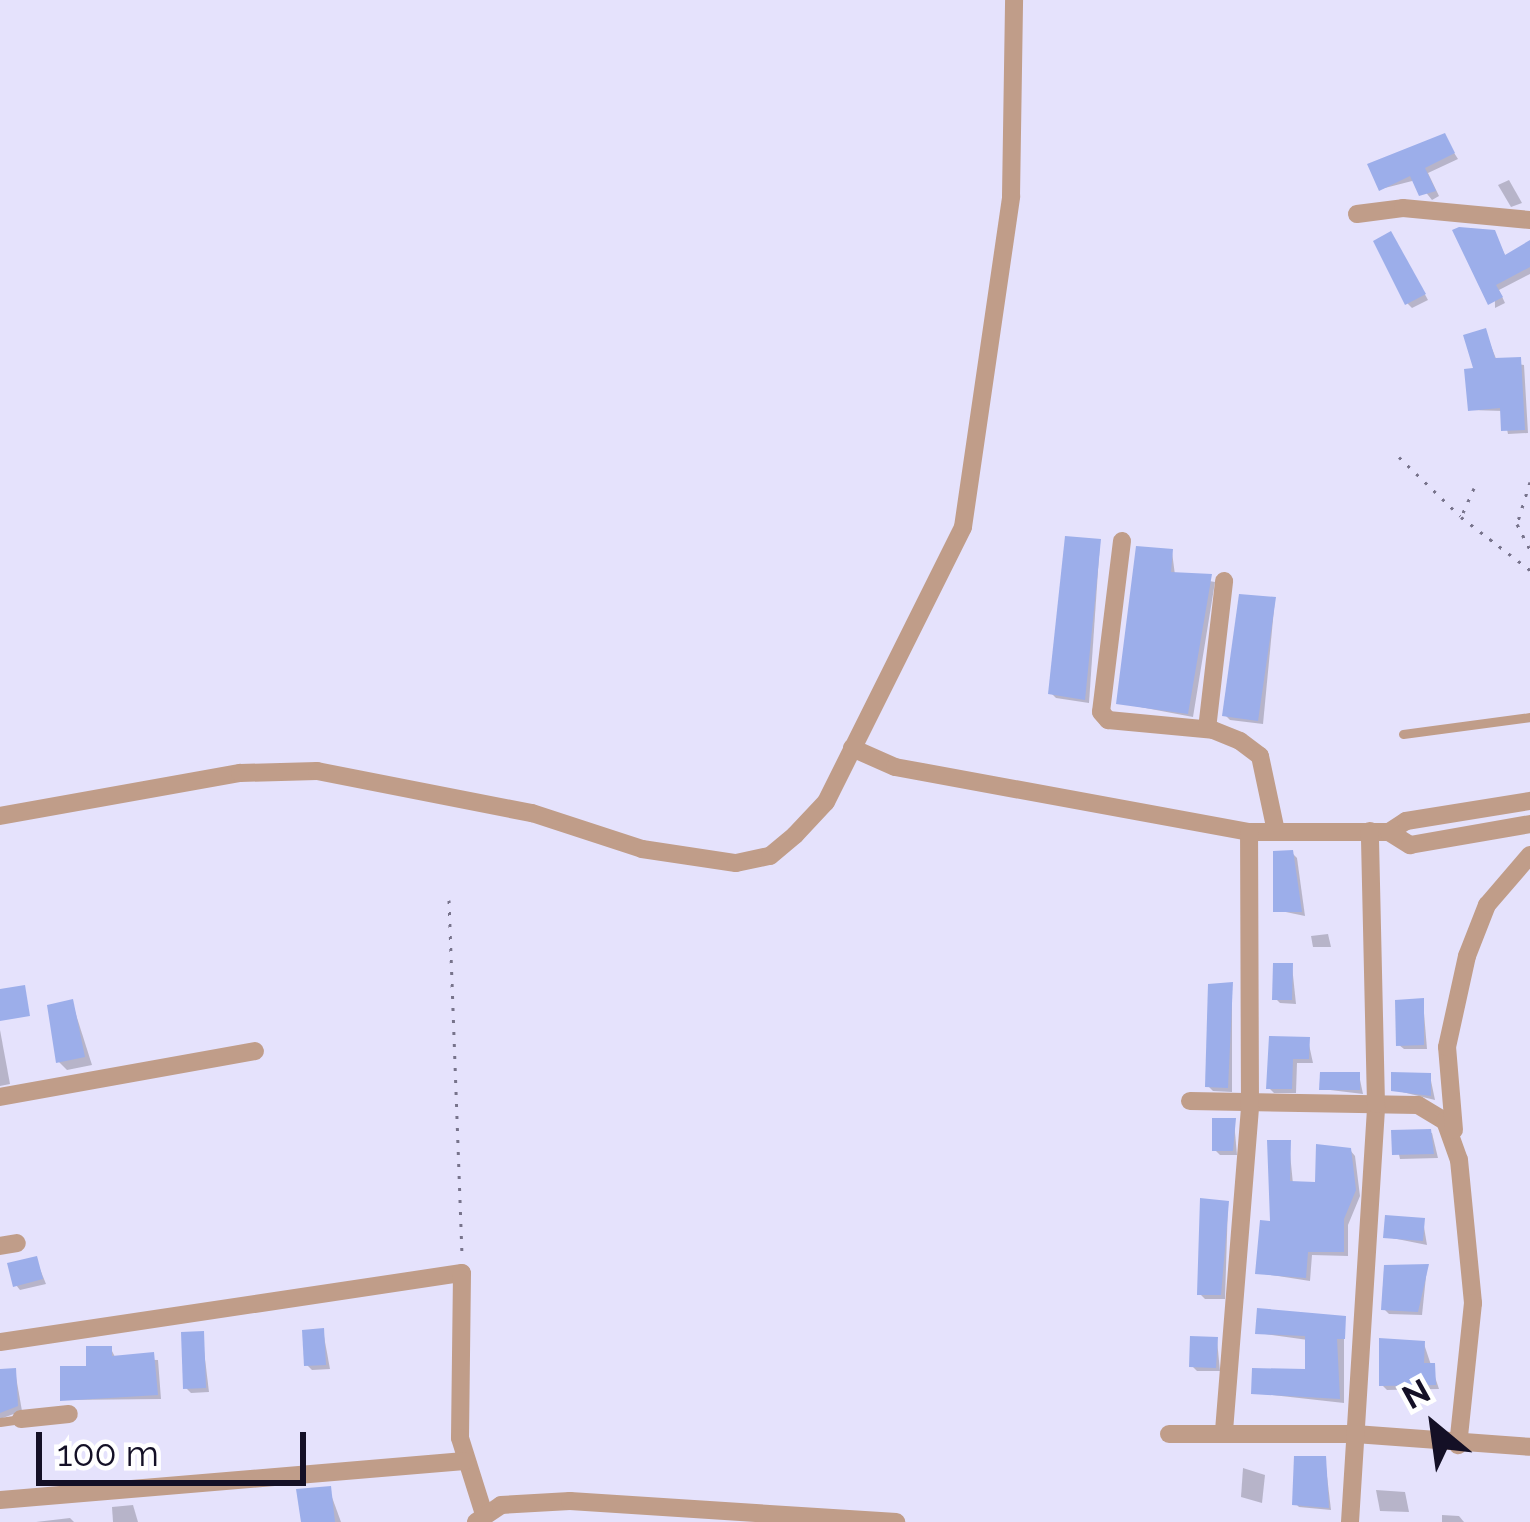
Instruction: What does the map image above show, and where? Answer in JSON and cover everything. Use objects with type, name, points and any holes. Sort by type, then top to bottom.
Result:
[{"type":"street","points":[[0,816],[240,773],[317,771],[736,863],[770,856],[796,836],[826,802],[857,751],[963,527],[1011,196],[1014,0]]},
{"type":"street","points":[[1357,214],[1403,208],[1530,220]]},
{"type":"street","points":[[1122,541],[1101,712],[1108,720],[1207,729],[1259,756],[1276,831]]},
{"type":"street","points":[[1207,729],[1224,581]]},
{"type":"street","points":[[857,751],[880,762],[1249,832],[1379,832],[1410,845],[1530,824]]},
{"type":"street","points":[[1379,832],[1406,820],[1530,801]]},
{"type":"street","points":[[1224,1431],[1250,1107],[1249,832]]},
{"type":"street","points":[[1350,1522],[1376,1104],[1379,832]]},
{"type":"street","points":[[1458,1445],[1473,1303],[1447,1047],[1453,1007],[1487,905],[1530,855]]},
{"type":"street","points":[[0,1097],[255,1051]]},
{"type":"street","points":[[1190,1102],[1250,1107],[1418,1105],[1454,1135]]},
{"type":"street","points":[[0,1342],[462,1273],[464,1461],[479,1517],[569,1501],[896,1522]]},
{"type":"street","points":[[21,1419],[69,1414]]},
{"type":"street","points":[[1169,1433],[1355,1434],[1530,1447]]},
{"type":"street","points":[[0,1500],[464,1461]]},
{"type":"lane","points":[[1403,734],[1530,717]]},
{"type":"lane","points":[[0,1422],[21,1419]]},
{"type":"path","points":[[1399,457],[1461,518],[1530,570]]},
{"type":"path","points":[[1530,482],[1517,524],[1530,549]]},
{"type":"path","points":[[1461,518],[1474,488]]},
{"type":"path","points":[[448,900],[462,1273]]},
{"type":"building","points":[[1445,133],[1455,153],[1425,168],[1436,191],[1419,196],[1410,176],[1379,191],[1367,164]]},
{"type":"building","points":[[1452,230],[1495,230],[1505,255],[1530,240],[1530,267],[1496,285],[1503,297],[1488,305]]},
{"type":"building","points":[[1391,231],[1426,294],[1405,305],[1373,241]]},
{"type":"building","points":[[1486,328],[1495,358],[1521,357],[1525,430],[1501,431],[1500,408],[1468,411],[1464,369],[1473,368],[1463,335]]},
{"type":"building","points":[[1065,536],[1101,539],[1085,700],[1048,694]]},
{"type":"building","points":[[1136,546],[1173,549],[1171,572],[1212,574],[1188,714],[1116,704]]},
{"type":"building","points":[[1239,594],[1276,597],[1258,721],[1222,716]]},
{"type":"building","points":[[1293,850],[1302,912],[1273,912],[1273,851]]},
{"type":"building","points":[[1273,963],[1293,963],[1292,1000],[1272,1000]]},
{"type":"building","points":[[1233,982],[1228,1088],[1205,1087],[1208,984]]},
{"type":"building","points":[[25,985],[30,1016],[0,1021],[0,989]]},
{"type":"building","points":[[1424,998],[1424,1045],[1396,1046],[1395,1000]]},
{"type":"building","points":[[73,999],[85,1057],[56,1063],[47,1005]]},
{"type":"building","points":[[1269,1036],[1310,1037],[1309,1059],[1293,1059],[1292,1089],[1266,1089]]},
{"type":"building","points":[[1320,1072],[1360,1072],[1360,1090],[1319,1090]]},
{"type":"building","points":[[1391,1072],[1431,1073],[1431,1096],[1391,1091]]},
{"type":"building","points":[[1212,1118],[1236,1118],[1233,1151],[1212,1151]]},
{"type":"building","points":[[1431,1129],[1434,1154],[1392,1155],[1391,1130]]},
{"type":"building","points":[[1267,1140],[1291,1140],[1290,1181],[1315,1182],[1316,1144],[1351,1148],[1356,1190],[1344,1219],[1344,1252],[1308,1252],[1306,1278],[1255,1274],[1260,1220],[1270,1221]]},
{"type":"building","points":[[1200,1198],[1229,1201],[1221,1295],[1197,1295]]},
{"type":"building","points":[[1385,1215],[1425,1218],[1423,1241],[1383,1238]]},
{"type":"building","points":[[37,1256],[43,1279],[13,1287],[7,1263]]},
{"type":"building","points":[[1429,1264],[1418,1312],[1381,1310],[1384,1265]]},
{"type":"building","points":[[1257,1308],[1346,1316],[1345,1339],[1337,1339],[1340,1399],[1251,1394],[1252,1368],[1305,1369],[1305,1336],[1255,1334]]},
{"type":"building","points":[[324,1328],[326,1365],[304,1366],[302,1330]]},
{"type":"building","points":[[204,1331],[206,1388],[183,1389],[181,1332]]},
{"type":"building","points":[[1190,1336],[1218,1337],[1216,1368],[1189,1367]]},
{"type":"building","points":[[1379,1338],[1425,1341],[1424,1363],[1435,1363],[1436,1385],[1379,1386]]},
{"type":"building","points":[[86,1346],[112,1346],[112,1356],[154,1352],[158,1395],[60,1401],[60,1366],[86,1366]]},
{"type":"building","points":[[16,1368],[18,1406],[0,1413],[0,1369]]},
{"type":"building","points":[[1294,1456],[1326,1456],[1329,1508],[1292,1505]]},
{"type":"building","points":[[331,1486],[335,1522],[301,1522],[296,1489]]}]
